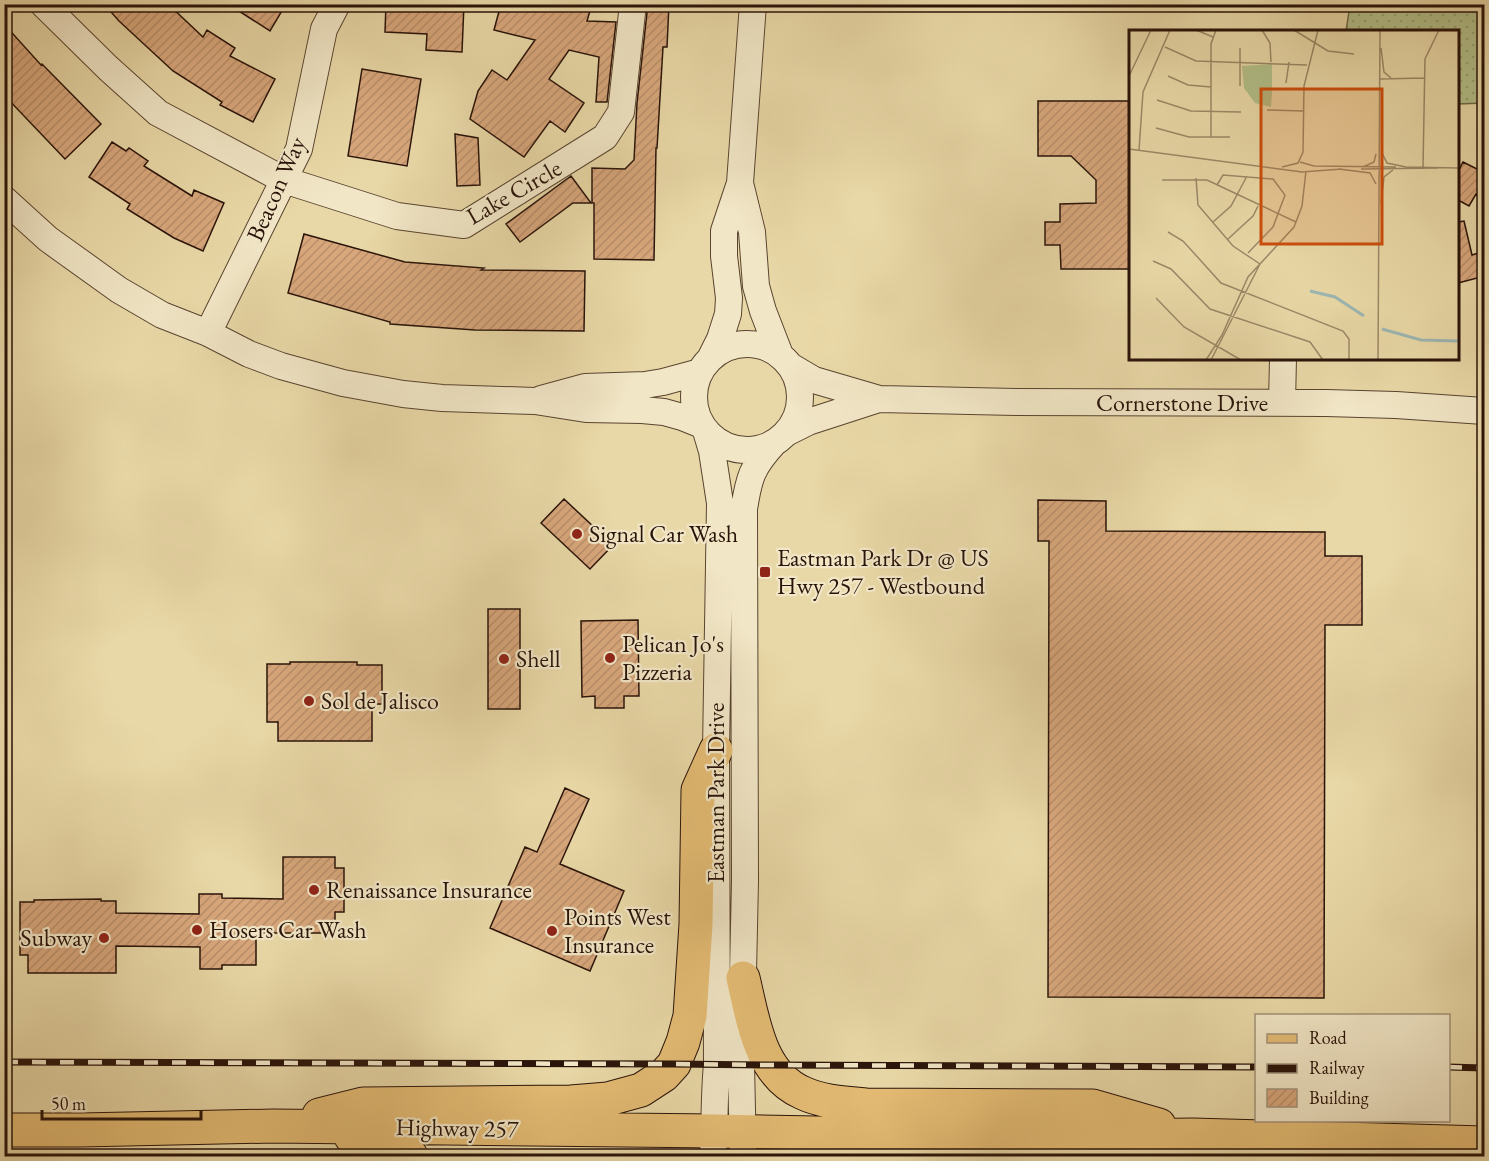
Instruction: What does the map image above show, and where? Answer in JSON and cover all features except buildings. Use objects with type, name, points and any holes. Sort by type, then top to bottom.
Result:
[{"type":"main road","points":[[273,1126],[363,1104],[571,1102],[608,1099],[641,1090],[664,1075],[674,1064],[690,1016],[696,924],[698,790],[716,750]]},
{"type":"main road","points":[[744,978],[754,1028],[770,1065],[787,1084],[803,1093],[840,1103],[866,1105],[1093,1106],[1192,1135]]},
{"type":"main road","name":"Highway 257","points":[[4,1130],[273,1126],[728,1144],[1192,1135],[1485,1143]]},
{"type":"main road","points":[[318,1127],[411,1156]]},
{"type":"main road","points":[[972,1156],[1035,1137]]},
{"type":"street","name":"Lake Circle","points":[[43,4],[158,113],[284,180],[397,216],[464,225],[605,137],[621,112],[633,4]]},
{"type":"street","name":"Beacon Way","points":[[208,333],[299,148],[324,29],[337,4]]},
{"type":"street","points":[[704,428],[695,408],[694,390],[720,339],[728,314],[724,231],[740,183],[753,4]]},
{"type":"street","points":[[4,199],[48,239],[119,290],[162,315],[281,366],[322,378],[402,394],[439,398],[535,400],[586,409],[664,412],[682,417],[704,428],[723,444],[745,450],[760,449],[781,438],[796,417],[801,400],[799,383],[763,311],[756,286],[752,232],[740,183]]},
{"type":"street","points":[[535,400],[585,387],[645,386],[663,382],[705,365],[722,350],[736,344],[752,343],[767,347],[786,361]]},
{"type":"street","points":[[1282,360],[1282,403]]},
{"type":"street","name":"Cornerstone Drive","points":[[786,361],[814,380],[879,399],[1396,405],[1485,411]]},
{"type":"street","name":"Cornerstone Drive","points":[[781,438],[808,422],[879,399]]},
{"type":"street","name":"Eastman Park Drive","points":[[704,428],[712,451],[720,503],[716,750],[717,1064],[714,1098],[728,1144]]},
{"type":"street","name":"Eastman Park Drive","points":[[728,1144],[741,1065],[744,978],[744,508],[748,481],[759,459],[781,438]]},
{"type":"green space","points":[[1350,5],[1484,5],[1484,103],[1459,104],[1459,30],[1346,30]]},
{"type":"railway","points":[[4,1062],[1255,1067]]},
{"type":"railway","points":[[1450,1067],[1484,1068]]},
{"type":"place","name":"Signal Car Wash","points":[[577,534]]},
{"type":"place","name":"Eastman Park Dr @ US Hwy 257 - Westbound","points":[[765,572]]},
{"type":"place","name":"Pelican Jo's Pizzeria","points":[[610,658]]},
{"type":"place","name":"Shell","points":[[504,659]]},
{"type":"place","name":"Sol de Jalisco","points":[[309,701]]},
{"type":"place","name":"Renaissance Insurance","points":[[314,890]]},
{"type":"place","name":"Hosers Car Wash","points":[[197,930]]},
{"type":"place","name":"Points West Insurance","points":[[552,931]]},
{"type":"place","name":"Subway","points":[[104,938]]}]
